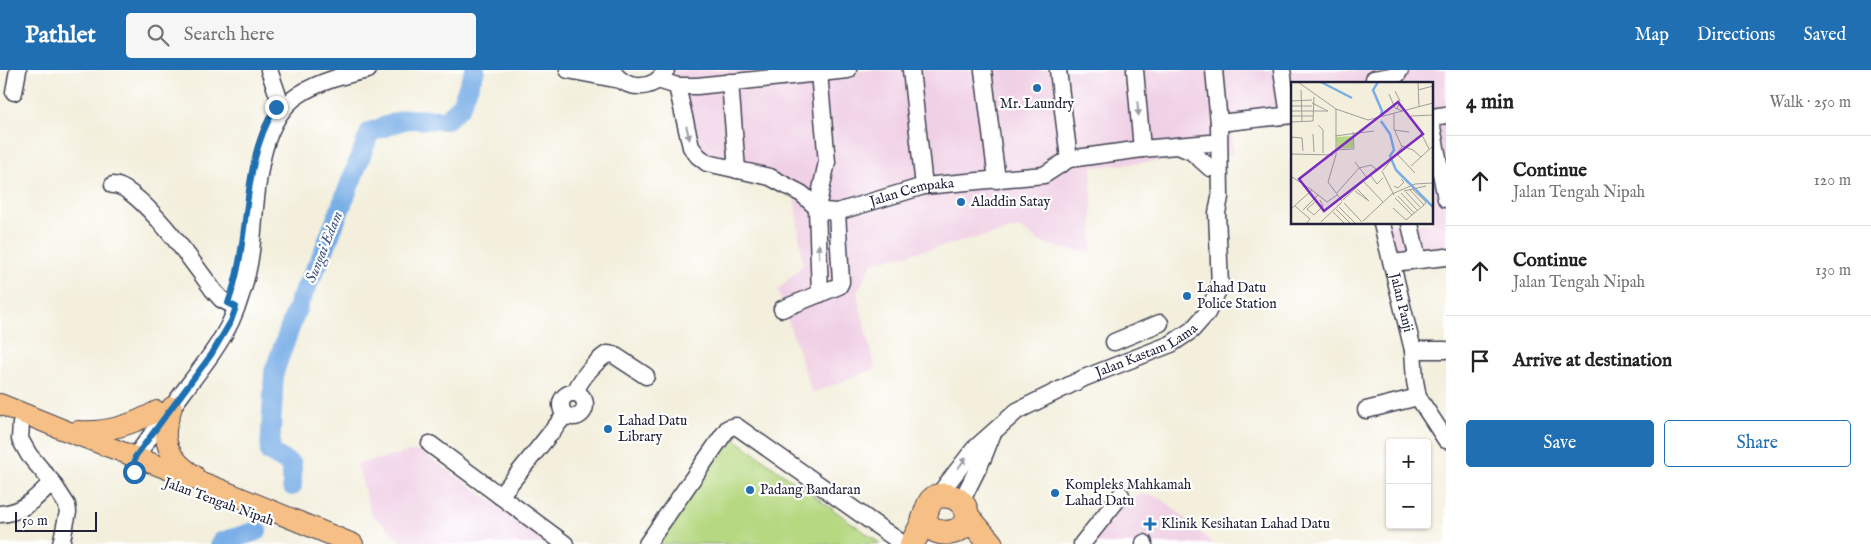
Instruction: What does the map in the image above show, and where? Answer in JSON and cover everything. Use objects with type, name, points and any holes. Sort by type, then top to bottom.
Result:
[{"type":"highway","points":[[912,544],[924,518],[925,509],[937,497],[946,495],[954,497],[990,544]]},
{"type":"highway","points":[[924,518],[932,532],[950,540],[963,528],[964,509]]},
{"type":"main road","name":"Jalan Tengah Nipah","points":[[0,404],[64,430],[129,462],[212,486],[353,544]]},
{"type":"main road","points":[[64,430],[112,429],[138,421],[165,409],[166,431],[170,451],[180,465],[212,486]]},
{"type":"main road","name":"Jalan Tengah Nipah","points":[[0,414],[21,424],[129,462],[327,544]]},
{"type":"street","points":[[14,92],[18,70]]},
{"type":"street","points":[[269,70],[281,106]]},
{"type":"street","points":[[129,462],[165,409],[211,355],[231,321],[232,305],[245,281],[251,252],[257,188],[264,150],[281,106],[294,89],[336,70]]},
{"type":"street","points":[[281,106],[300,94],[338,77],[368,70]]},
{"type":"street","points":[[568,70],[616,75],[633,86],[639,87],[646,86],[662,75],[677,86],[697,86],[848,70]]},
{"type":"street","points":[[911,70],[924,186]]},
{"type":"street","points":[[984,70],[997,180]]},
{"type":"street","points":[[1058,70],[1069,160]]},
{"type":"street","points":[[1135,70],[1142,149]]},
{"type":"street","name":"Jalan Kastam Lama","points":[[1204,70],[1210,143],[1211,195],[1217,213]]},
{"type":"street","name":"Jalan Kastam Lama","points":[[937,497],[967,457],[1017,411],[1084,378],[1170,344],[1192,330],[1207,313],[1220,286],[1217,213],[1220,197],[1219,124],[1214,70]]},
{"type":"street","points":[[1219,124],[1291,115],[1282,70]]},
{"type":"street","points":[[1374,79],[1396,75],[1400,70]]},
{"type":"street","points":[[819,73],[827,162],[817,208],[820,294]]},
{"type":"street","points":[[730,82],[737,170]]},
{"type":"street","name":"Jalan Cempaka","points":[[677,86],[691,147],[698,156],[708,163],[770,177],[802,194],[817,208],[824,211],[837,212],[924,186],[1044,174],[1069,160],[1142,149],[1210,143]]},
{"type":"street","points":[[1434,137],[1446,199]]},
{"type":"street","points":[[1178,146],[1192,152],[1210,168]]},
{"type":"street","points":[[113,185],[120,185],[145,206],[168,230],[213,290],[232,305]]},
{"type":"street","points":[[782,309],[839,286],[841,282],[837,212]]},
{"type":"street","name":"Jalan Panji","points":[[1382,225],[1413,350],[1446,350]]},
{"type":"street","points":[[1410,225],[1418,260]]},
{"type":"street","points":[[1392,263],[1446,257]]},
{"type":"street","points":[[1114,342],[1154,326],[1158,349]]},
{"type":"street","points":[[1413,350],[1414,380],[1418,397],[1446,440]]},
{"type":"street","points":[[500,496],[565,415],[561,405],[562,400],[569,394],[575,393],[579,383],[602,357],[607,354],[614,355],[646,376]]},
{"type":"street","points":[[1366,410],[1418,397]]},
{"type":"street","points":[[21,424],[20,438],[29,455],[52,482],[67,505],[68,512],[61,544]]},
{"type":"street","points":[[647,544],[728,428],[736,426],[902,544]]},
{"type":"street","points":[[964,509],[992,433]]},
{"type":"street","points":[[430,444],[565,544]]},
{"type":"street","points":[[0,514],[9,514],[22,508],[52,482]]},
{"type":"street","points":[[1082,544],[1121,495]]},
{"type":"shaded area","points":[[671,70],[1446,70],[1446,260],[1385,267],[1372,225],[1434,225],[1434,82],[1291,82],[1291,125],[1232,129],[1233,155],[1092,167],[1092,252],[1065,249],[1040,242],[1019,228],[872,263],[857,293],[875,369],[812,393],[778,290],[803,265],[794,195],[760,182],[709,170],[678,119]]},
{"type":"shaded area","points":[[418,450],[555,544],[406,544],[371,514],[357,464]]},
{"type":"shaded area","name":"Klinik Kesihatan Lahad Datu","points":[[1142,494],[1158,497],[1170,505],[1213,544],[1093,544],[1129,498]]},
{"type":"green space","name":"Padang Bandaran","points":[[732,437],[881,544],[654,544]]},
{"type":"waterway","name":"Sungai Edam","points":[[292,486],[292,465],[270,452],[274,372],[300,300],[323,253],[370,132],[406,119],[446,120],[460,107],[475,70]]},
{"type":"waterway","name":"Sungai Edam","points":[[220,544],[221,542],[257,531]]},
{"type":"place","name":"Mr. Laundry","points":[[1037,88]]},
{"type":"place","name":"Aladdin Satay","points":[[961,202]]},
{"type":"place","name":"Lahad Datu Police Station","points":[[1187,296]]},
{"type":"place","name":"Lahad Datu Library","points":[[608,429]]},
{"type":"place","name":"Padang Bandaran","points":[[750,490]]},
{"type":"place","name":"Kompleks Mahkamah Lahad Datu","points":[[1055,493]]},
{"type":"place","name":"Klinik Kesihatan Lahad Datu","points":[[1150,524]]},
{"type":"route","points":[[134,472],[135,457],[211,355],[231,321],[236,307],[228,303],[237,275],[243,245],[254,162],[260,138],[268,119],[276,107]]}]
